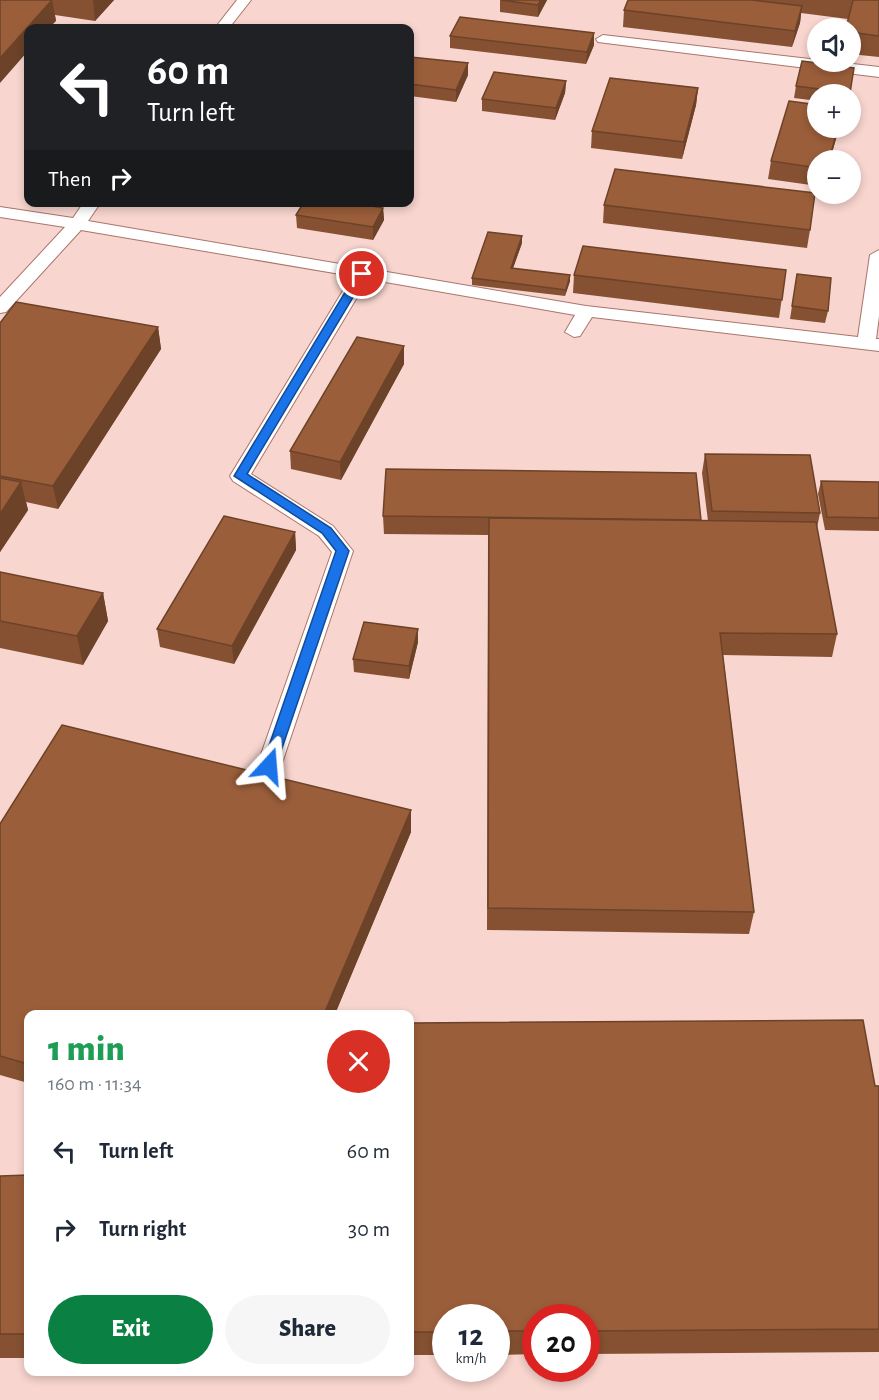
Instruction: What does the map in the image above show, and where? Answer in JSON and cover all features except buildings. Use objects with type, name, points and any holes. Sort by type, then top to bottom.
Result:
[{"type":"lane","points":[[225,24],[244,0]]},
{"type":"lane","points":[[603,39],[879,72]]},
{"type":"lane","points":[[0,308],[77,224],[89,207]]},
{"type":"lane","points":[[0,212],[586,311],[872,344],[879,255]]},
{"type":"lane","points":[[269,766],[343,551],[326,531],[240,476],[362,274]]},
{"type":"lane","points":[[574,332],[586,311]]},
{"type":"route","points":[[269,766],[343,551],[326,531],[240,476],[362,274]]}]
